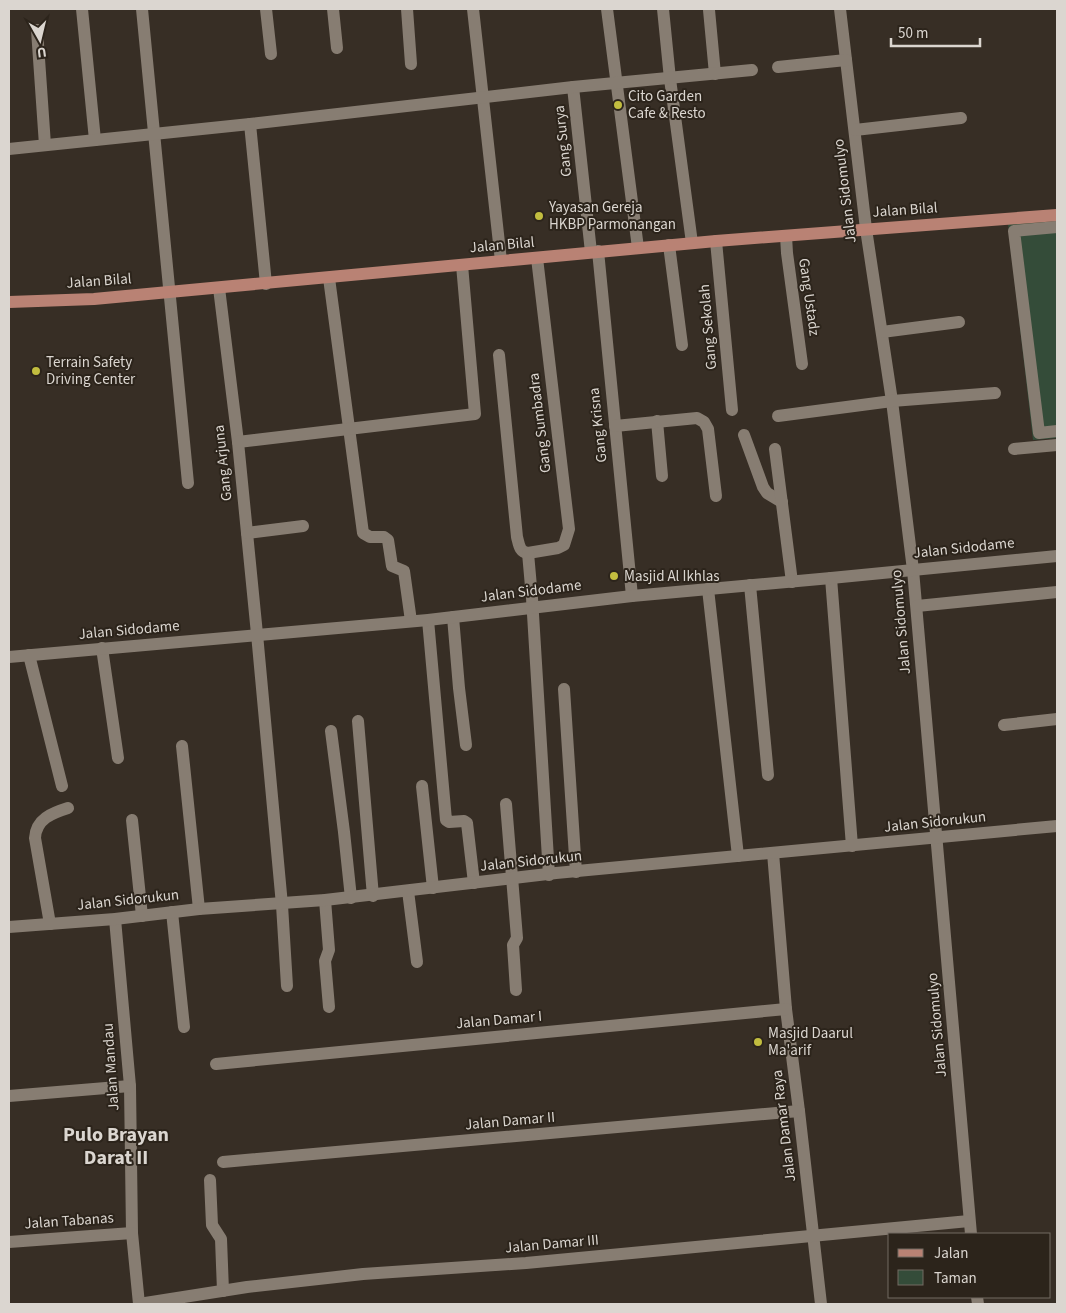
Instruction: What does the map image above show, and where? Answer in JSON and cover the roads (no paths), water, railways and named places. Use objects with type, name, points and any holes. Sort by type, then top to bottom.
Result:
[{"type":"main road","name":"Jalan Bilal","points":[[9,302],[94,298],[266,284],[669,245],[866,229],[1014,225],[1057,215]]},
{"type":"street","points":[[82,9],[95,140]]},
{"type":"street","points":[[142,9],[188,483]]},
{"type":"street","points":[[266,9],[270,54]]},
{"type":"street","points":[[333,9],[337,48]]},
{"type":"street","points":[[407,9],[411,64]]},
{"type":"street","points":[[473,9],[501,261]]},
{"type":"street","points":[[607,9],[615,84],[638,248]]},
{"type":"street","points":[[663,9],[670,79],[692,243]]},
{"type":"street","name":"Jalan Sidomulyo","points":[[840,9],[866,229],[892,401],[914,570],[970,1233]]},
{"type":"street","points":[[709,10],[715,74]]},
{"type":"street","points":[[37,30],[45,145]]},
{"type":"street","points":[[778,67],[846,60]]},
{"type":"street","points":[[9,149],[250,124],[573,86],[615,84],[752,70]]},
{"type":"street","name":"Gang Surya","points":[[573,86],[595,252]]},
{"type":"street","points":[[855,130],[961,118]]},
{"type":"street","points":[[250,124],[266,284]]},
{"type":"street","points":[[1057,227],[1014,225],[1040,433],[1057,431]]},
{"type":"street","name":"Gang Ustadz","points":[[786,236],[802,364]]},
{"type":"street","name":"Gang Sekolah","points":[[716,241],[732,410]]},
{"type":"street","points":[[669,245],[682,345]]},
{"type":"street","name":"Gang Krisna","points":[[595,252],[632,596]]},
{"type":"street","name":"Gang Sumbadra","points":[[528,553],[558,548],[564,545],[569,529],[537,258]]},
{"type":"street","points":[[238,442],[475,414],[462,265]]},
{"type":"street","points":[[329,278],[363,534],[370,537],[384,537],[388,540],[392,566],[404,571],[411,621]]},
{"type":"street","name":"Gang Arjuna","points":[[219,288],[238,442],[257,634],[282,904],[287,986]]},
{"type":"street","points":[[882,332],[960,322]]},
{"type":"street","points":[[499,355],[518,537],[520,548],[524,553],[528,553],[549,874]]},
{"type":"street","points":[[778,416],[892,401],[995,393]]},
{"type":"street","points":[[615,426],[657,420],[697,418],[704,422],[708,429],[716,496]]},
{"type":"street","points":[[657,420],[662,476]]},
{"type":"street","points":[[744,435],[763,487],[767,494],[782,502]]},
{"type":"street","points":[[1014,449],[1057,445]]},
{"type":"street","points":[[775,448],[792,582]]},
{"type":"street","points":[[247,534],[303,526]]},
{"type":"street","name":"Jalan Sidodame","points":[[9,657],[428,620],[632,596],[1057,556]]},
{"type":"street","points":[[831,578],[852,846]]},
{"type":"street","points":[[750,585],[768,775]]},
{"type":"street","points":[[708,589],[738,856]]},
{"type":"street","points":[[917,606],[1057,592]]},
{"type":"street","points":[[453,617],[466,745]]},
{"type":"street","points":[[428,620],[446,820],[449,822],[464,821],[467,823],[474,884]]},
{"type":"street","points":[[102,648],[118,758]]},
{"type":"street","points":[[29,655],[62,786]]},
{"type":"street","points":[[564,689],[576,872]]},
{"type":"street","points":[[1004,725],[1057,719]]},
{"type":"street","points":[[358,721],[373,896]]},
{"type":"street","points":[[331,731],[351,898]]},
{"type":"street","points":[[182,746],[199,909]]},
{"type":"street","points":[[422,786],[433,888]]},
{"type":"street","points":[[506,804],[517,938],[513,945],[516,990]]},
{"type":"street","points":[[50,924],[35,838],[36,830],[47,816],[68,808]]},
{"type":"street","points":[[132,820],[142,916]]},
{"type":"street","name":"Jalan Sidorukun","points":[[9,927],[142,916],[199,909],[373,896],[549,874],[1057,826]]},
{"type":"street","name":"Jalan Damar Raya","points":[[773,853],[786,1010],[821,1304]]},
{"type":"street","points":[[408,891],[417,962]]},
{"type":"street","points":[[325,900],[329,950],[325,960],[328,1007]]},
{"type":"street","points":[[172,912],[184,1027]]},
{"type":"street","name":"Jalan Mandau","points":[[115,918],[130,1086],[132,1233],[139,1304]]},
{"type":"street","name":"Jalan Damar I","points":[[216,1064],[786,1010]]},
{"type":"street","points":[[9,1096],[130,1086]]},
{"type":"street","name":"Jalan Damar II","points":[[223,1162],[799,1111]]},
{"type":"street","points":[[210,1180],[212,1225],[221,1239],[223,1291]]},
{"type":"street","name":"Jalan Damar III","points":[[139,1304],[223,1291],[363,1274],[526,1263],[969,1221]]},
{"type":"street","name":"Jalan Tabanas","points":[[9,1242],[132,1233]]},
{"type":"place","name":"Cito Garden Cafe & Resto","points":[[618,105]]},
{"type":"place","name":"Yayasan Gereja HKBP Parmonangan","points":[[539,216]]},
{"type":"place","name":"Terrain Safety Driving Center","points":[[36,371]]},
{"type":"place","name":"Masjid Al Ikhlas","points":[[614,576]]},
{"type":"place","name":"Masjid Daarul Ma'arif","points":[[758,1042]]},
{"type":"district","name":"Pulo Brayan Darat II","points":[[116,1146]]}]
